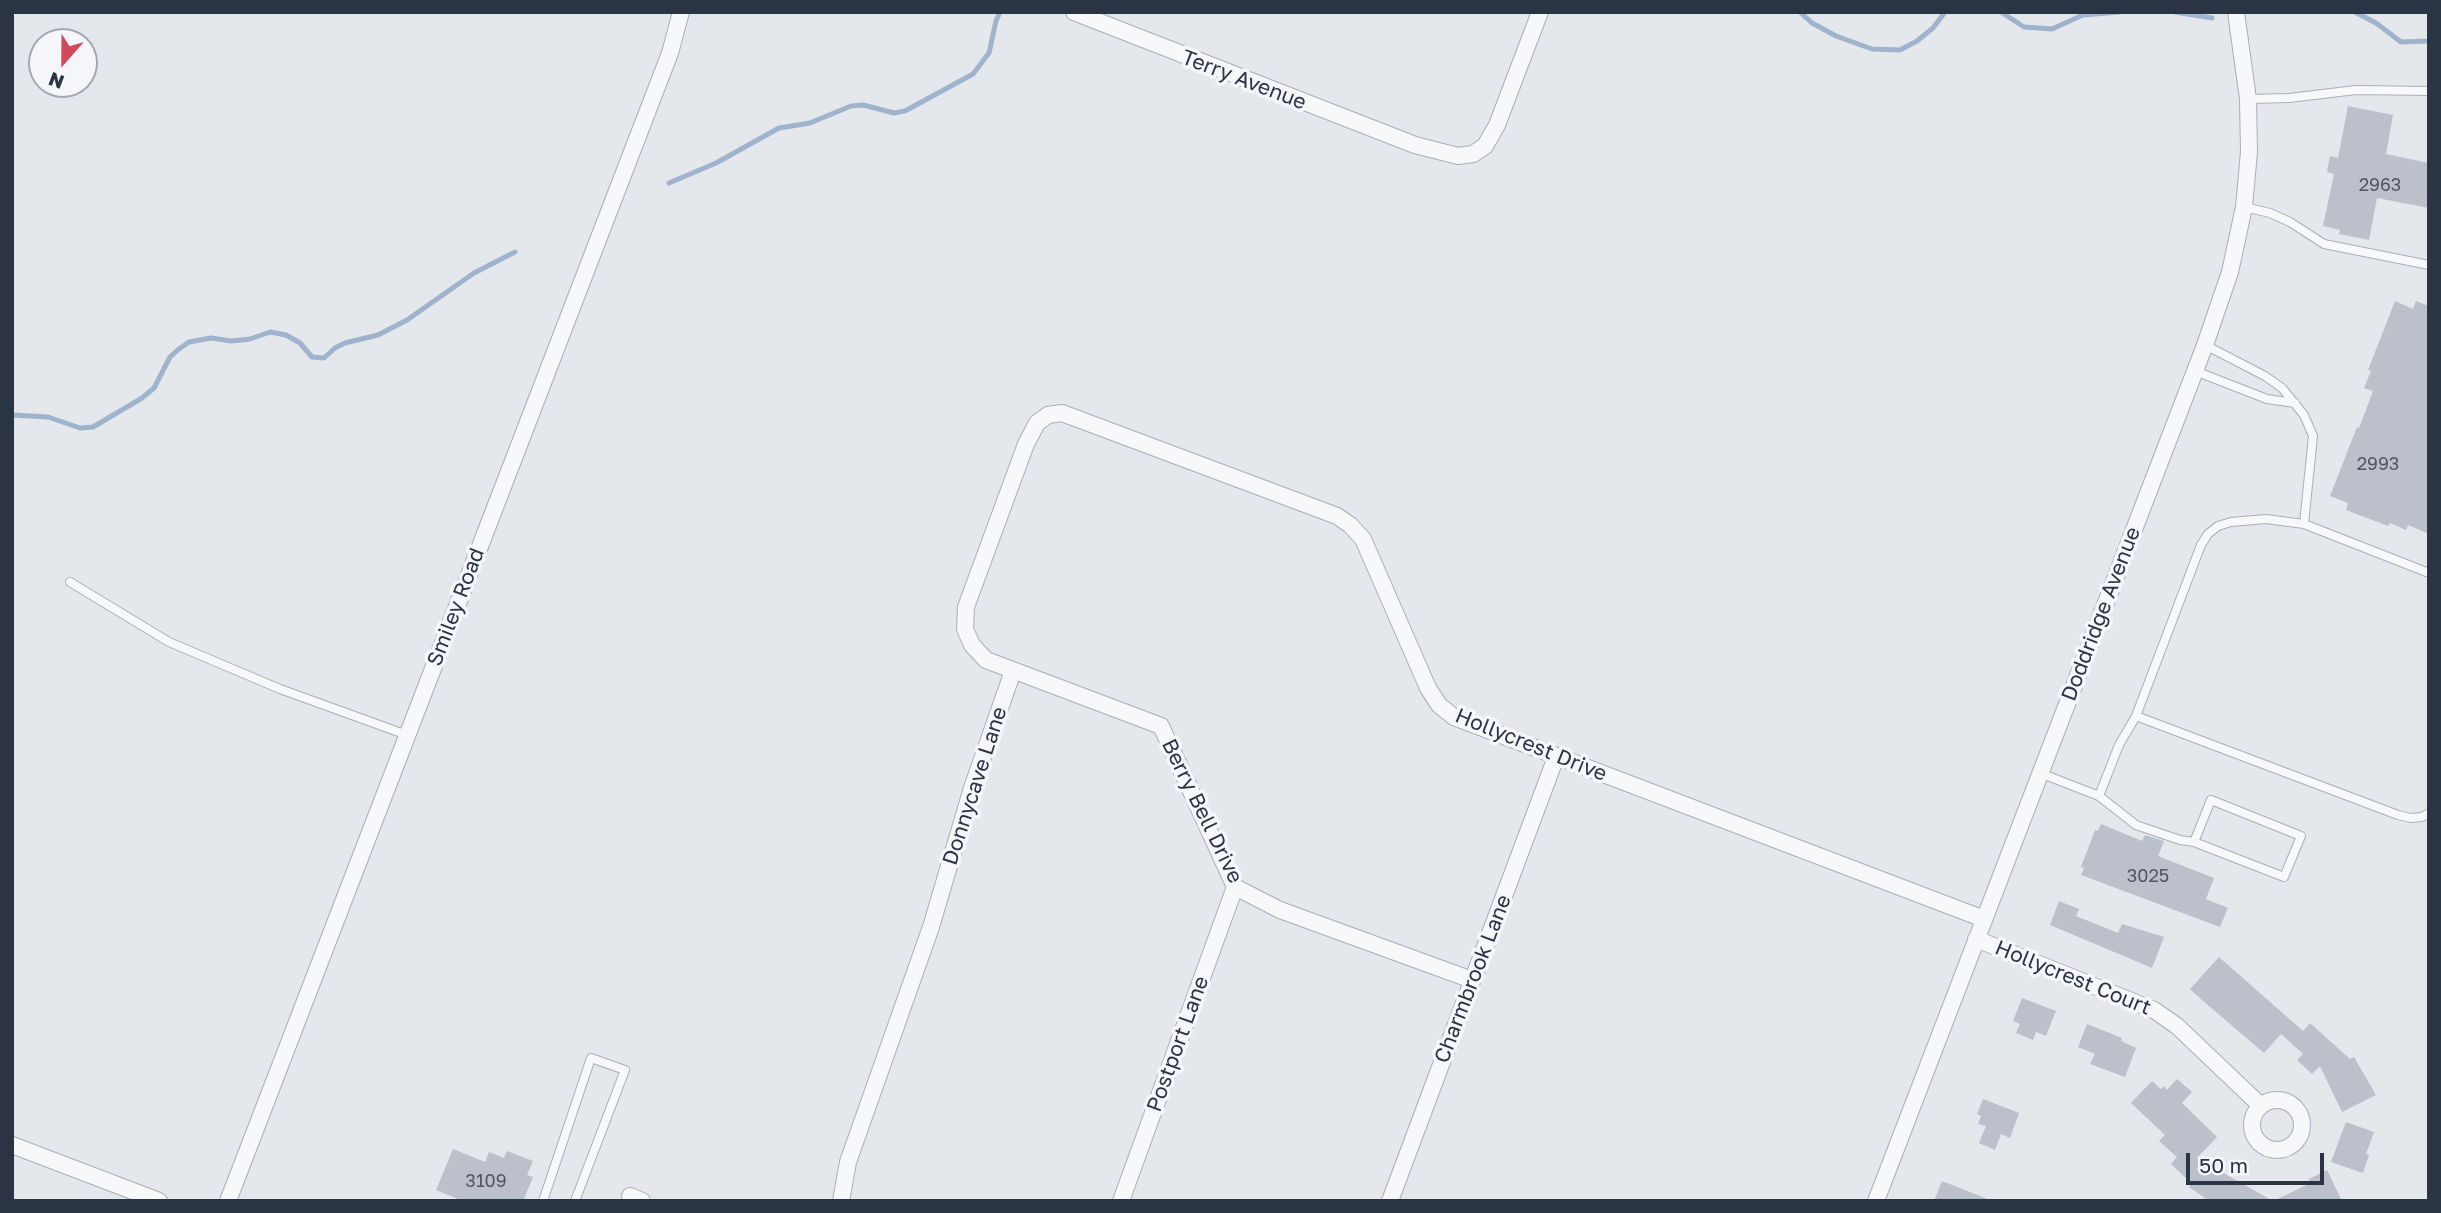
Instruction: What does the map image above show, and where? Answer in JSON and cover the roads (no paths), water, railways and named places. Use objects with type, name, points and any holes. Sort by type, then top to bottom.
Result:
[{"type":"street","name":"Smiley Road","points":[[228,1201],[670,53],[681,12]]},
{"type":"street","name":"Terry Avenue","points":[[1074,12],[1415,145],[1458,156],[1473,154],[1485,146],[1497,125],[1540,12]]},
{"type":"street","name":"Doddridge Avenue","points":[[1876,1201],[2231,272],[2244,207],[2249,152],[2248,99],[2236,12]]},
{"type":"street","name":"Hollycrest Drive","points":[[1013,671],[986,660],[972,645],[965,629],[966,607],[1026,444],[1037,423],[1048,415],[1062,413],[1337,516],[1350,525],[1363,539],[1428,688],[1439,705],[1454,717],[1984,919]]},
{"type":"street","name":"Berry Bell Drive","points":[[1013,671],[1161,726],[1235,887],[1280,910],[1472,980]]},
{"type":"street","name":"Donnycave Lane","points":[[841,1201],[848,1162],[931,927],[972,788],[1013,671]]},
{"type":"street","name":"Charmbrook Lane","points":[[1390,1201],[1556,757]]},
{"type":"street","name":"Postport Lane","points":[[1121,1201],[1235,887]]},
{"type":"street","name":"Hollycrest Court","points":[[1976,939],[2154,1010],[2177,1026],[2260,1106]]},
{"type":"street","points":[[12,1145],[159,1201]]},
{"type":"lane","points":[[2248,99],[2289,98],[2356,90],[2429,91]]},
{"type":"lane","points":[[2244,207],[2270,213],[2290,222],[2324,244],[2429,265]]},
{"type":"lane","points":[[2205,345],[2265,376],[2282,388],[2304,415],[2313,436],[2304,524]]},
{"type":"lane","points":[[2195,371],[2267,399],[2295,403]]},
{"type":"lane","points":[[2099,796],[2119,746],[2136,716],[2201,545],[2208,534],[2218,526],[2266,519],[2304,524],[2429,573]]},
{"type":"lane","points":[[70,582],[169,642],[280,690],[407,735]]},
{"type":"lane","points":[[2136,716],[2398,815],[2410,818],[2429,813]]},
{"type":"lane","points":[[2040,773],[2099,796],[2136,825],[2194,842],[2284,877],[2301,836],[2211,800],[2194,842]]},
{"type":"lane","points":[[543,1201],[591,1058],[625,1070],[575,1201]]},
{"type":"waterway","points":[[669,183],[716,163],[779,128],[810,123],[851,106],[863,105],[894,113],[905,111],[973,74],[989,53],[1000,12]]},
{"type":"waterway","points":[[1800,12],[1812,23],[1836,36],[1872,49],[1900,50],[1933,28],[1945,12]]},
{"type":"waterway","points":[[2001,12],[2024,27],[2052,29],[2083,15],[2119,12]]},
{"type":"waterway","points":[[2175,12],[2212,18]]},
{"type":"waterway","points":[[2355,12],[2376,23],[2401,42],[2429,41]]},
{"type":"waterway","points":[[12,415],[48,417],[80,428],[93,427],[154,388],[170,357],[189,342],[211,338],[231,341],[250,339],[270,332],[286,335],[300,343],[312,357],[324,358],[345,343],[378,335],[407,320],[474,273],[515,252]]}]
